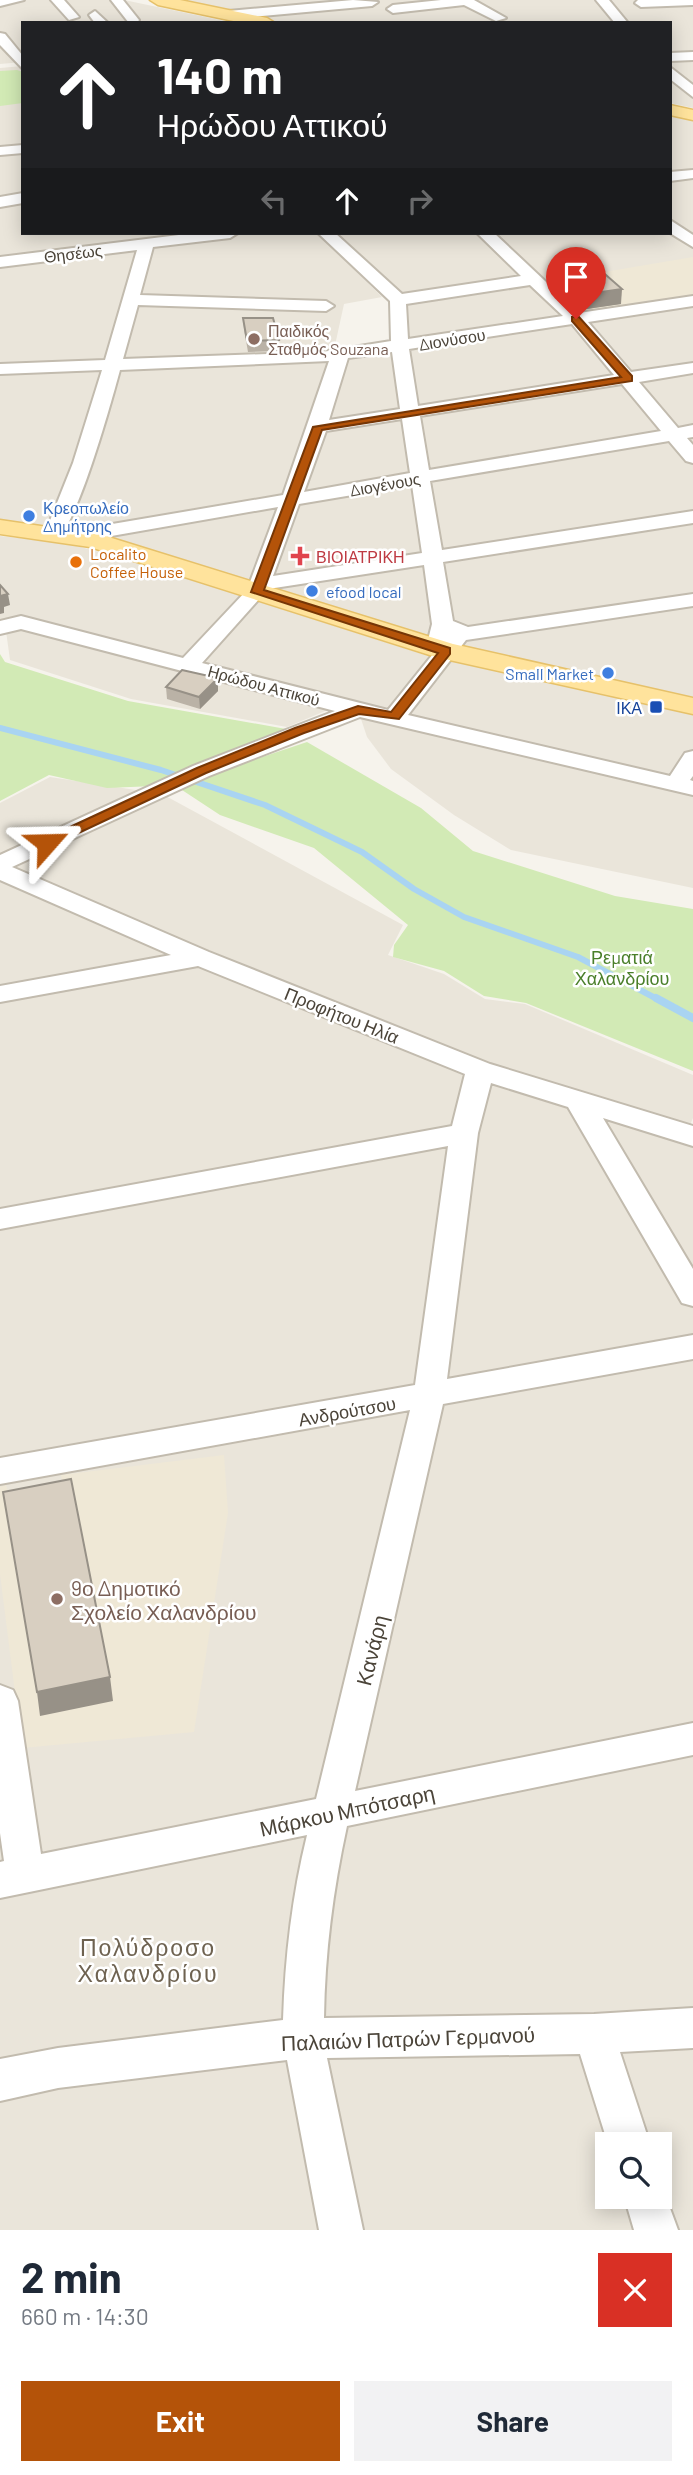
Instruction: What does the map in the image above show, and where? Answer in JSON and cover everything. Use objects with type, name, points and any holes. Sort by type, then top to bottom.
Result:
[{"type":"main road","points":[[152,1],[258,21]]},
{"type":"main road","points":[[672,100],[693,105]]},
{"type":"main road","points":[[672,110],[693,114]]},
{"type":"main road","points":[[0,527],[66,535],[690,704]]},
{"type":"street","points":[[0,2],[18,0]]},
{"type":"street","points":[[57,0],[73,17]]},
{"type":"street","points":[[117,0],[133,20]]},
{"type":"street","points":[[602,0],[620,21]]},
{"type":"street","points":[[236,16],[368,1],[422,20]]},
{"type":"street","points":[[393,9],[445,1],[473,2],[500,18]]},
{"type":"street","points":[[641,3],[693,1]]},
{"type":"street","points":[[0,37],[21,63]]},
{"type":"street","points":[[672,57],[693,55]]},
{"type":"street","points":[[0,66],[21,64]]},
{"type":"street","points":[[672,73],[693,74]]},
{"type":"street","points":[[672,73],[693,93]]},
{"type":"street","points":[[0,151],[21,149]]},
{"type":"street","points":[[672,177],[693,174]]},
{"type":"street","points":[[0,202],[21,198]]},
{"type":"street","points":[[672,226],[693,242]]},
{"type":"street","name":"Θησέως","points":[[0,262],[215,235]]},
{"type":"street","points":[[328,235],[398,300],[400,348],[422,478],[430,556],[448,639]]},
{"type":"street","points":[[487,235],[576,319],[693,457]]},
{"type":"street","points":[[66,535],[75,486],[146,244]]},
{"type":"street","points":[[398,300],[534,279]]},
{"type":"street","points":[[131,300],[326,306]]},
{"type":"street","name":"Διονύσου","points":[[0,369],[340,355],[400,348],[693,301]]},
{"type":"street","points":[[188,665],[258,588],[318,427],[340,355]]},
{"type":"street","points":[[318,427],[693,368]]},
{"type":"street","name":"Διογένους","points":[[66,535],[693,431]]},
{"type":"street","points":[[258,588],[430,556],[693,517]]},
{"type":"street","points":[[395,716],[448,639],[693,600]]},
{"type":"street","name":"Ηρώδου Αττικού","points":[[0,628],[21,622],[358,710],[395,716],[684,786]]},
{"type":"street","points":[[0,864],[173,783],[358,710]]},
{"type":"street","points":[[684,786],[693,758]]},
{"type":"street","name":"Προφήτου Ηλία","points":[[0,871],[200,958],[480,1070],[693,1136]]},
{"type":"street","points":[[0,994],[200,958]]},
{"type":"street","name":"Κανάρη","points":[[341,2230],[303,2038],[305,1958],[316,1878],[429,1396],[464,1133],[480,1070]]},
{"type":"street","points":[[577,1098],[693,1295]]},
{"type":"street","points":[[0,1219],[464,1133]]},
{"type":"street","name":"Ανδρούτσου","points":[[0,1471],[693,1347]]},
{"type":"street","points":[[0,1700],[12,1878]]},
{"type":"street","name":"Μάρκου Μπότσαρη","points":[[12,1878],[693,1739]]},
{"type":"street","name":"Παλαιών Πατρών Γερμανού","points":[[0,2080],[58,2068],[303,2038],[594,2034],[693,2028]]},
{"type":"street","points":[[594,2034],[625,2132]]},
{"type":"street","points":[[649,2209],[656,2230]]},
{"type":"shaded area","points":[[0,0],[124,0],[224,21],[21,21],[21,62],[0,64]]},
{"type":"shaded area","points":[[165,0],[693,0],[693,108],[672,103],[672,21],[258,21]]},
{"type":"shaded area","points":[[21,66],[21,197],[0,202],[0,68]]},
{"type":"shaded area","points":[[672,112],[693,116],[693,596],[470,630],[452,624],[403,301],[326,235],[672,235]]},
{"type":"shaded area","points":[[21,198],[21,235],[319,235],[382,297],[344,304],[332,359],[390,353],[426,551],[432,642],[185,562],[0,524],[0,203]]},
{"type":"shaded area","points":[[693,257],[693,297],[580,315],[545,282]]},
{"type":"shaded area","points":[[0,536],[65,543],[130,560],[428,656],[693,714],[693,888],[511,850],[454,815],[391,769],[367,737],[360,716],[330,709],[287,727],[131,699],[10,660],[6,631],[0,631]]},
{"type":"shaded area","points":[[693,606],[693,701],[464,649],[458,643]]},
{"type":"shaded area","points":[[50,777],[162,794],[403,925],[388,955],[444,974],[485,999],[525,1004],[693,1075],[693,1118],[687,1132],[693,1136],[693,2230],[0,2230],[0,803]]},
{"type":"shaded area","points":[[224,1455],[228,1513],[194,1732],[22,1748],[0,1574],[0,1487],[6,1485],[11,1501],[64,1491],[61,1475]]},
{"type":"green space","points":[[0,71],[21,71],[21,103],[0,106]]},
{"type":"green space","points":[[0,654],[5,662],[128,701],[286,729],[154,786],[107,788],[49,775],[0,801]]},
{"type":"green space","name":"Ρεματιά Χαλανδρίου","points":[[307,742],[421,808],[473,851],[615,896],[693,909],[693,1071],[526,1003],[484,996],[444,971],[393,957],[394,945],[408,925],[314,848],[220,815],[182,790],[208,775]]},
{"type":"building","points":[[590,261],[622,289],[581,295],[550,267]]},
{"type":"building","points":[[243,318],[273,318],[279,340],[247,341]]},
{"type":"building","points":[[0,585],[8,594],[0,596]]},
{"type":"building","points":[[182,670],[218,678],[199,697],[166,687]]},
{"type":"building","name":"9ο Δημοτικό Σχολείο Χαλανδρίου","points":[[71,1479],[110,1677],[37,1692],[3,1492]]},
{"type":"waterway","points":[[0,728],[161,770],[265,805],[362,852],[414,889],[464,917],[578,957],[659,1000]]},
{"type":"waterway","points":[[656,998],[693,1018]]},
{"type":"place","name":"Παιδικός Σταθμός Souzana","points":[[254,339]]},
{"type":"place","name":"Κρεοπωλείο Δημήτρης","points":[[29,516]]},
{"type":"place","name":"ΒΙΟΙΑΤΡΙΚΗ","points":[[300,556]]},
{"type":"place","name":"Localito Coffee House","points":[[76,562]]},
{"type":"place","name":"efood local","points":[[312,591]]},
{"type":"place","name":"Small Market","points":[[608,673]]},
{"type":"place","name":"ΙΚΑ","points":[[656,707]]},
{"type":"place","name":"9ο Δημοτικό Σχολείο Χαλανδρίου","points":[[57,1599]]},
{"type":"district","name":"Πολύδροσο Χαλανδρίου","points":[[148,1960]]},
{"type":"route","points":[[47,843],[201,771],[299,731],[358,710],[395,716],[446,651],[257,592],[318,427],[628,379],[576,319]]}]
